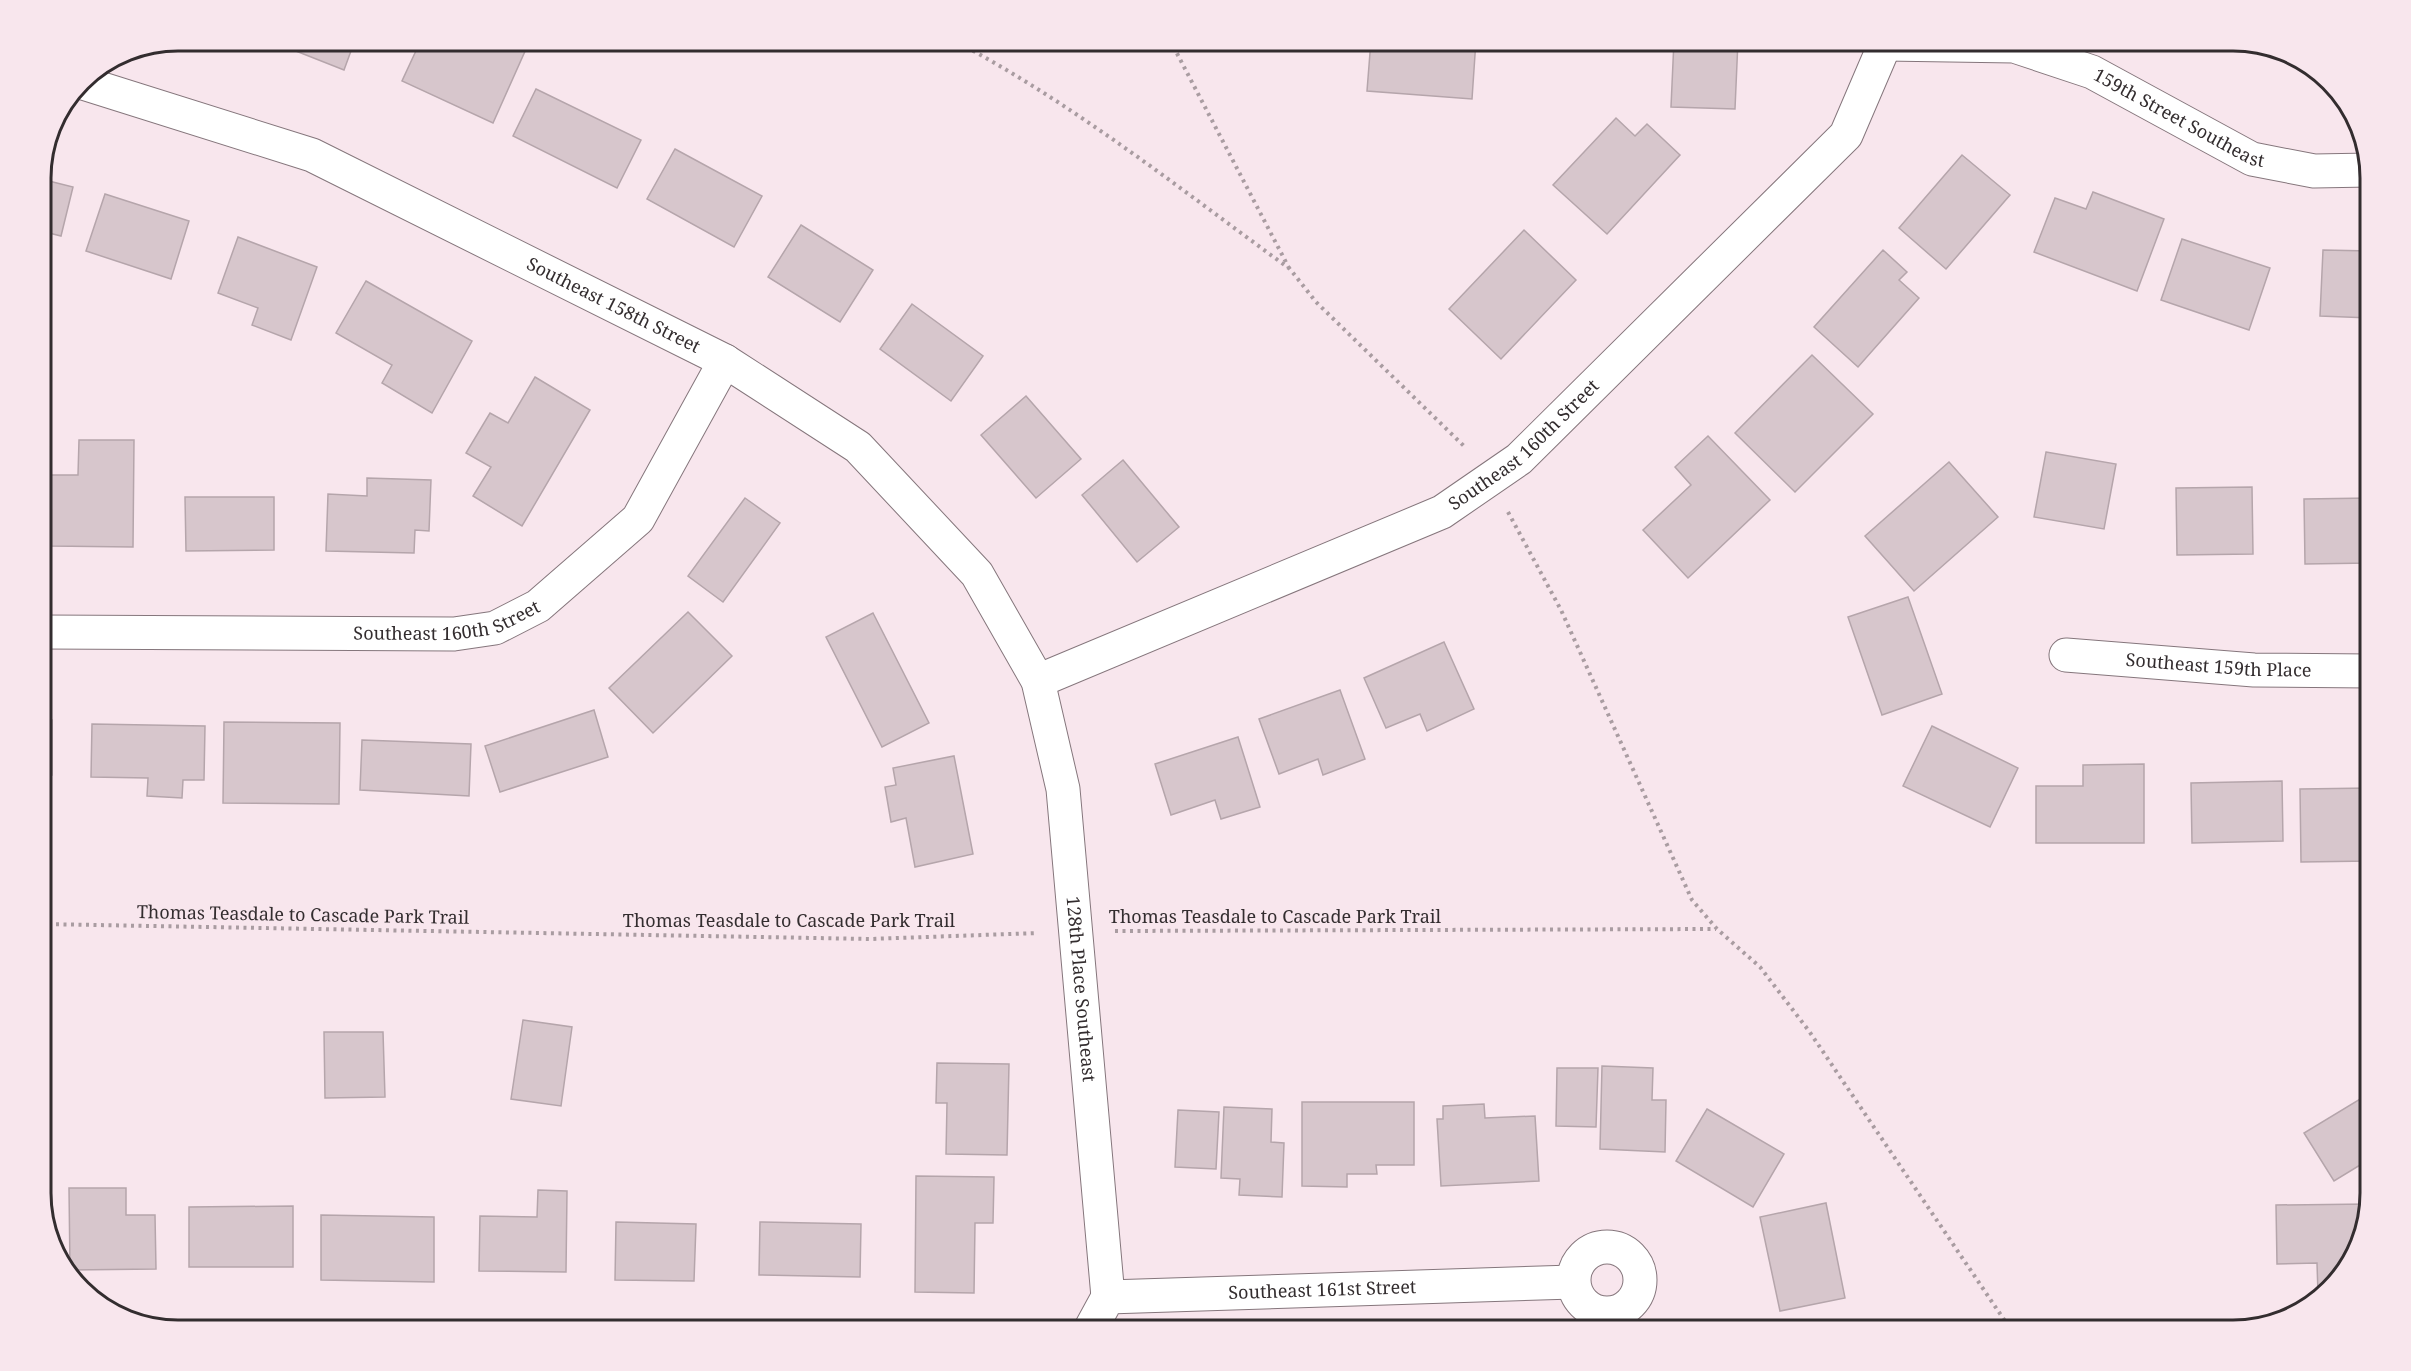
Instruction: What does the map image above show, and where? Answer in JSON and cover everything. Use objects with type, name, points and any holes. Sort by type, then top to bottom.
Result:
[{"type":"street","name":"Southeast 160th Street","points":[[1038,681],[1442,512],[1519,459],[1846,135],[1880,51]]},
{"type":"street","name":"159th Street Southeast","points":[[2029,51],[2092,72],[2252,159],[2314,171],[2360,170]]},
{"type":"street","name":"Southeast 158th Street","points":[[91,85],[312,154],[725,361],[858,447],[977,574],[1038,681]]},
{"type":"street","name":"Southeast 160th Street","points":[[51,632],[454,634],[495,628],[538,606],[638,519],[725,361]]},
{"type":"street","name":"Southeast 159th Place","points":[[2066,655],[2254,670],[2360,671]]},
{"type":"street","name":"128th Place Southeast","points":[[1038,681],[1063,789],[1108,1297]]},
{"type":"street","name":"Southeast 161st Street","points":[[1108,1297],[1573,1282]]},
{"type":"street","points":[[1095,1320],[1108,1297]]},
{"type":"path","points":[[973,51],[1068,108],[1290,269]]},
{"type":"path","points":[[1176,51],[1290,269],[1316,302],[1473,455],[1490,479],[1561,610],[1692,900],[1717,928],[1760,967],[1809,1030],[2004,1320]]},
{"type":"path","name":"Thomas Teasdale to Cascade Park Trail","points":[[51,924],[870,939],[1076,931],[1717,928]]},
{"type":"building","points":[[296,51],[351,51],[344,70]]},
{"type":"building","points":[[416,51],[525,51],[493,123],[402,81]]},
{"type":"building","points":[[1370,51],[1475,51],[1472,99],[1367,91]]},
{"type":"building","points":[[1674,51],[1738,51],[1735,109],[1671,107]]},
{"type":"building","points":[[536,89],[641,140],[617,188],[513,136]]},
{"type":"building","points":[[1616,118],[1635,136],[1647,124],[1680,155],[1607,234],[1553,185]]},
{"type":"building","points":[[675,149],[762,196],[734,247],[647,199]]},
{"type":"building","points":[[1962,155],[2010,195],[1946,269],[1899,228]]},
{"type":"building","points":[[51,182],[73,187],[61,236],[51,234]]},
{"type":"building","points":[[2093,192],[2164,219],[2137,291],[2034,252],[2055,198],[2086,209]]},
{"type":"building","points":[[105,194],[189,221],[171,279],[86,251]]},
{"type":"building","points":[[801,225],[873,270],[840,322],[768,277]]},
{"type":"building","points":[[1524,230],[1576,280],[1501,359],[1449,309]]},
{"type":"building","points":[[238,237],[317,267],[291,340],[252,325],[258,308],[218,293]]},
{"type":"building","points":[[2182,239],[2270,268],[2249,330],[2161,300]]},
{"type":"building","points":[[1883,250],[1907,272],[1899,280],[1919,298],[1858,367],[1814,327]]},
{"type":"building","points":[[2323,250],[2360,251],[2360,318],[2320,316]]},
{"type":"building","points":[[366,281],[472,341],[432,413],[382,383],[392,365],[336,333]]},
{"type":"building","points":[[912,304],[983,356],[951,401],[880,349]]},
{"type":"building","points":[[1812,355],[1873,414],[1795,492],[1735,433]]},
{"type":"building","points":[[535,377],[590,410],[522,526],[473,496],[491,467],[466,453],[490,413],[508,423]]},
{"type":"building","points":[[1026,396],[1081,459],[1036,498],[981,435]]},
{"type":"building","points":[[1708,436],[1770,500],[1688,578],[1643,530],[1691,485],[1675,467]]},
{"type":"building","points":[[79,440],[134,440],[133,547],[51,546],[51,475],[78,475]]},
{"type":"building","points":[[2046,452],[2116,464],[2104,529],[2034,517]]},
{"type":"building","points":[[1123,460],[1179,527],[1137,562],[1082,495]]},
{"type":"building","points":[[1949,462],[1998,517],[1914,591],[1865,536]]},
{"type":"building","points":[[367,478],[431,480],[429,531],[415,530],[414,553],[326,551],[328,494],[367,496]]},
{"type":"building","points":[[2252,487],[2253,554],[2177,555],[2176,488]]},
{"type":"building","points":[[185,497],[274,497],[274,550],[186,551]]},
{"type":"building","points":[[745,498],[780,523],[723,602],[688,576]]},
{"type":"building","points":[[2360,498],[2360,563],[2305,564],[2304,499]]},
{"type":"building","points":[[1908,597],[1942,694],[1882,715],[1848,617]]},
{"type":"building","points":[[688,612],[732,656],[653,733],[609,688]]},
{"type":"building","points":[[873,613],[929,723],[882,747],[826,637]]},
{"type":"building","points":[[1444,642],[1474,709],[1427,731],[1420,714],[1386,728],[1364,678]]},
{"type":"building","points":[[1340,690],[1365,759],[1323,775],[1318,759],[1279,774],[1259,719]]},
{"type":"building","points":[[594,710],[608,757],[500,792],[485,746]]},
{"type":"building","points":[[51,720],[52,720],[51,775]]},
{"type":"building","points":[[224,722],[340,723],[339,804],[223,803]]},
{"type":"building","points":[[92,724],[205,726],[204,780],[183,780],[182,798],[147,796],[148,778],[91,777]]},
{"type":"building","points":[[1932,726],[2018,768],[1990,827],[1903,786]]},
{"type":"building","points":[[1238,737],[1260,807],[1221,819],[1215,800],[1171,815],[1155,764]]},
{"type":"building","points":[[362,740],[471,744],[469,796],[360,790]]},
{"type":"building","points":[[954,756],[973,854],[915,867],[906,818],[891,822],[885,787],[896,785],[893,768]]},
{"type":"building","points":[[2144,764],[2144,843],[2036,843],[2036,786],[2083,786],[2083,765]]},
{"type":"building","points":[[2282,781],[2283,841],[2192,843],[2191,783]]},
{"type":"building","points":[[2360,788],[2360,861],[2301,862],[2300,789]]},
{"type":"building","points":[[523,1020],[572,1027],[561,1106],[511,1099]]},
{"type":"building","points":[[324,1032],[383,1032],[385,1097],[325,1098]]},
{"type":"building","points":[[937,1063],[1009,1064],[1007,1155],[946,1154],[947,1103],[936,1103]]},
{"type":"building","points":[[1602,1066],[1653,1068],[1652,1100],[1666,1100],[1665,1152],[1600,1149]]},
{"type":"building","points":[[1557,1068],[1598,1068],[1596,1127],[1556,1126]]},
{"type":"building","points":[[2360,1099],[2360,1165],[2334,1181],[2304,1133]]},
{"type":"building","points":[[1302,1102],[1414,1102],[1414,1165],[1376,1165],[1377,1174],[1347,1174],[1347,1187],[1302,1186]]},
{"type":"building","points":[[1484,1104],[1485,1118],[1535,1116],[1539,1181],[1441,1186],[1437,1119],[1443,1119],[1443,1106]]},
{"type":"building","points":[[1224,1107],[1272,1109],[1271,1142],[1284,1143],[1282,1197],[1239,1195],[1240,1179],[1221,1178]]},
{"type":"building","points":[[1707,1109],[1784,1154],[1753,1207],[1676,1161]]},
{"type":"building","points":[[1178,1110],[1219,1112],[1216,1169],[1175,1167]]},
{"type":"building","points":[[916,1176],[994,1177],[993,1223],[975,1223],[974,1293],[915,1292]]},
{"type":"building","points":[[69,1188],[126,1188],[126,1215],[155,1215],[156,1269],[77,1270],[70,1260]]},
{"type":"building","points":[[538,1190],[567,1191],[566,1272],[479,1271],[480,1216],[537,1217]]},
{"type":"building","points":[[1826,1203],[1845,1298],[1780,1311],[1760,1217]]},
{"type":"building","points":[[2359,1204],[2356,1226],[2343,1257],[2318,1287],[2317,1263],[2277,1264],[2276,1205]]},
{"type":"building","points":[[293,1206],[293,1267],[189,1267],[189,1207]]},
{"type":"building","points":[[321,1215],[434,1217],[434,1282],[321,1280]]},
{"type":"building","points":[[616,1222],[696,1224],[694,1281],[615,1280]]},
{"type":"building","points":[[760,1222],[861,1224],[860,1277],[759,1275]]}]
